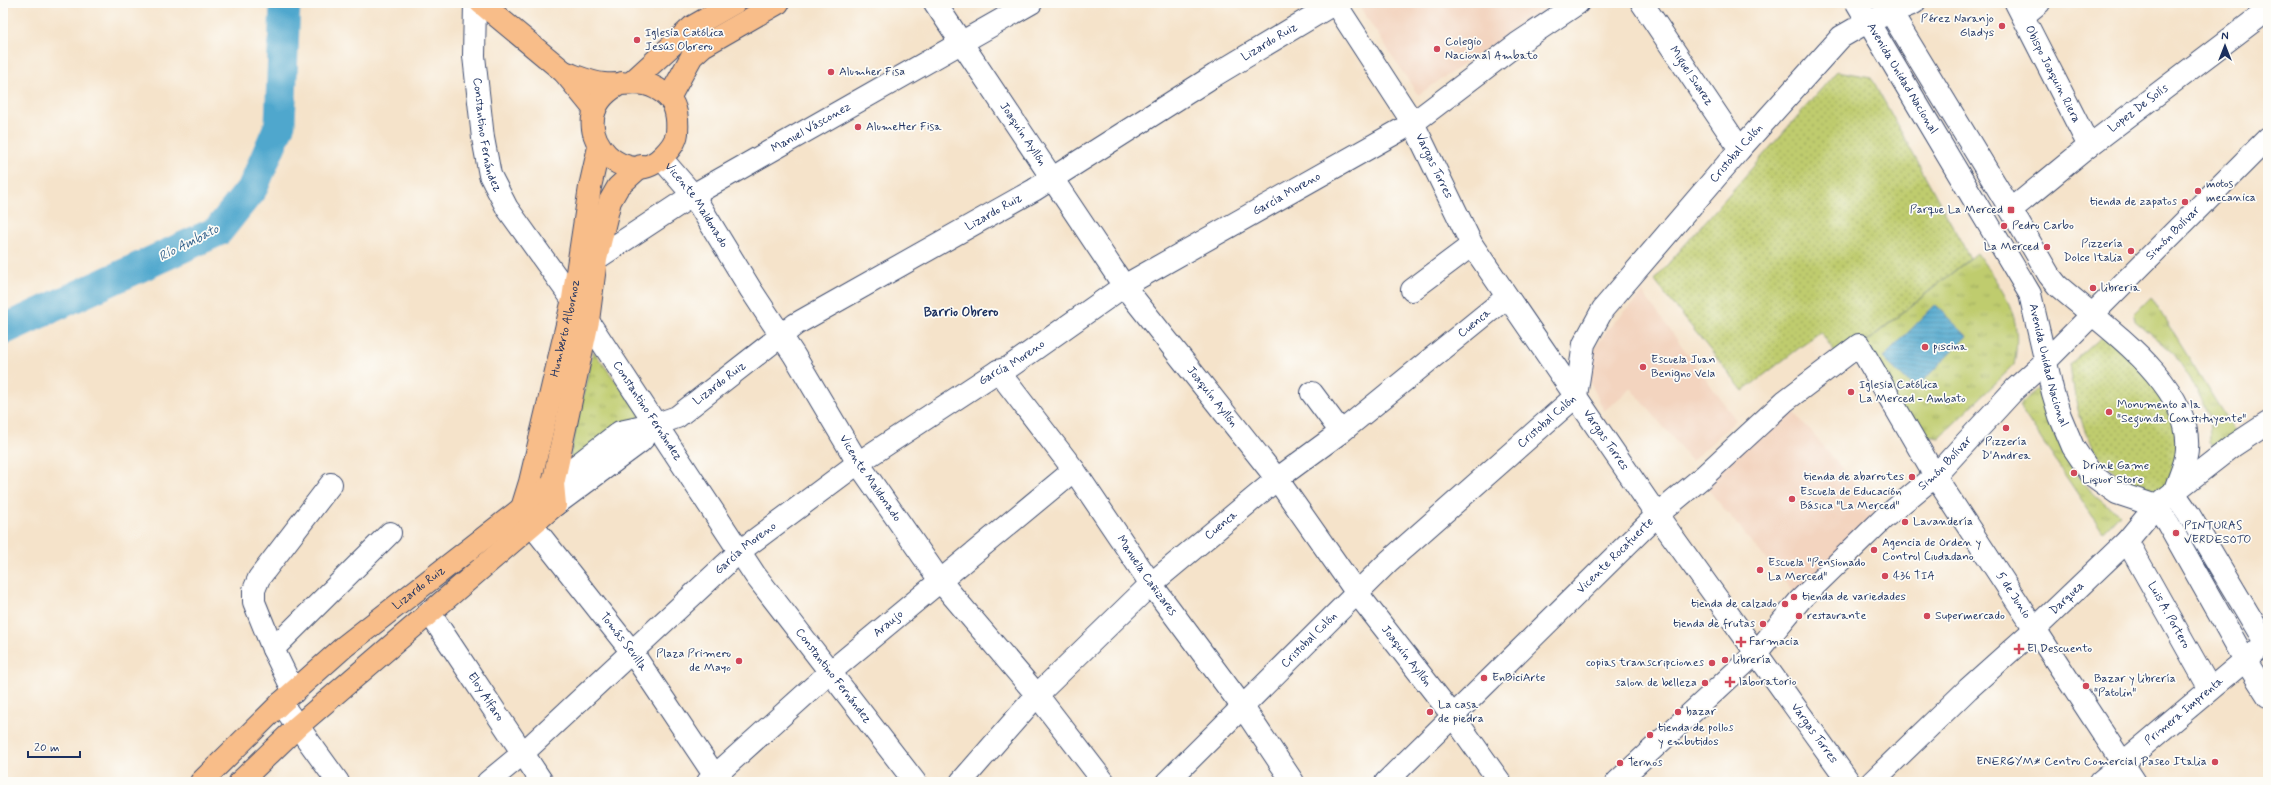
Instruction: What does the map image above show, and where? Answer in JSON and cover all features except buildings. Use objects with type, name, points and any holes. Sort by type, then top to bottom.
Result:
[{"type":"main road","points":[[481,3],[564,72],[595,110]]},
{"type":"main road","points":[[564,72],[603,84],[628,82],[653,86],[669,98],[676,110],[678,123],[676,137],[670,149],[651,162],[628,166],[617,163],[607,156],[599,147],[594,135],[592,122],[595,110],[601,98],[611,89],[628,82],[692,27],[734,3]]},
{"type":"main road","points":[[669,98],[692,56],[703,46],[778,3]]},
{"type":"main road","name":"Humberto Albornoz","points":[[527,516],[530,482],[573,299],[590,188],[599,147]]},
{"type":"main road","name":"Humberto Albornoz","points":[[554,494],[588,321],[596,259],[610,201],[618,187],[651,162]]},
{"type":"main road","name":"Lizardo Ruiz","points":[[201,782],[288,698],[345,646],[527,516],[554,494]]},
{"type":"main road","name":"Lizardo Ruiz","points":[[240,782],[298,726],[429,612],[527,516]]},
{"type":"street","name":"Constantino Fernández","points":[[475,3],[474,56],[490,175],[507,208],[588,321],[740,551],[829,673],[915,782]]},
{"type":"street","name":"Joaquín Ayllón","points":[[935,3],[1124,286],[1277,479],[1357,593],[1453,716],[1500,782]]},
{"type":"street","name":"Manuel Vásconez","points":[[596,259],[693,196],[1031,3]]},
{"type":"street","name":"Vargas Torres","points":[[1335,3],[1413,123],[1472,245],[1657,515],[1849,782]]},
{"type":"street","name":"Lizardo Ruiz","points":[[554,494],[620,432],[657,424],[677,417],[796,324],[1052,179],[1215,75],[1335,3]]},
{"type":"street","name":"García Moreno","points":[[488,782],[522,754],[740,551],[858,463],[998,371],[1008,368],[1124,286],[1413,123],[1517,44],[1578,3]]},
{"type":"street","name":"Miguel Suarez","points":[[1642,3],[1740,149]]},
{"type":"street","name":"Avenida Unidad Nacional","points":[[1857,3],[2030,294],[2045,362],[2060,416],[2073,447],[2092,475],[2117,493],[2156,506]]},
{"type":"street","name":"Cristobal Colón","points":[[1167,782],[1388,561],[1576,396],[1584,344],[1603,309],[1740,149],[1841,37],[1868,22],[1888,8],[1914,3]]},
{"type":"street","name":"Obispo Joaquin Riera","points":[[2026,7],[2090,146]]},
{"type":"street","name":"Avenida Unidad Nacional","points":[[1888,8],[2012,210],[2049,275],[2090,315],[2160,376],[2181,409],[2187,434],[2188,450],[2174,493]]},
{"type":"street","name":"Lopez De Solís","points":[[2012,210],[2090,146],[2268,10]]},
{"type":"street","name":"Simón Bolívar","points":[[1617,782],[1756,653],[1800,600],[1884,518],[1935,476],[2015,389],[2045,362],[2090,315],[2268,138]]},
{"type":"street","name":"Vicente Maldonado","points":[[651,162],[693,196],[794,355],[858,463],[941,582],[1037,695],[1104,782]]},
{"type":"street","points":[[1412,290],[1472,245]]},
{"type":"street","name":"Cuenca","points":[[961,782],[1037,695],[1152,584],[1277,479],[1341,432],[1507,298]]},
{"type":"street","name":"5 de Junio","points":[[1859,345],[1935,476],[2135,782]]},
{"type":"street","name":"Vicente Rocafuerte","points":[[1386,782],[1657,515],[1704,476],[1785,401],[1859,345]]},
{"type":"street","name":"Manuela Cañizares","points":[[998,371],[1074,470],[1152,584],[1242,706],[1293,782]]},
{"type":"street","points":[[1312,393],[1341,432]]},
{"type":"street","name":"Darquea","points":[[1872,782],[1968,689],[2035,629],[2126,541],[2156,506],[2233,446],[2268,423]]},
{"type":"street","name":"Araujo","points":[[714,780],[829,673],[941,582],[1074,470]]},
{"type":"street","points":[[331,484],[259,578],[254,590],[254,602],[273,649],[298,726],[338,782]]},
{"type":"street","points":[[2174,493],[2188,513],[2267,644]]},
{"type":"street","points":[[2156,506],[2168,523],[2245,660],[2268,696]]},
{"type":"street","name":"Tomás Sevilla","points":[[527,516],[632,652],[714,780]]},
{"type":"street","points":[[273,649],[390,533]]},
{"type":"street","name":"Luis A. Portero","points":[[2126,541],[2210,690]]},
{"type":"street","name":"Eloy Alfaro","points":[[429,612],[542,782]]},
{"type":"street","name":"Primera Imprenta","points":[[2100,782],[2245,660],[2267,644]]},
{"type":"shaded area","name":"Colegio Nacional Ambato","points":[[1357,3],[1555,3],[1418,95]]},
{"type":"shaded area","name":"Escuela Juan Benigno Vela","points":[[1643,293],[1736,420],[1692,461],[1631,388],[1604,411],[1589,379],[1592,354],[1606,331]]},
{"type":"shaded area","name":"Escuela de Educación Básica \"La Merced\"","points":[[1785,401],[1884,518],[1800,600],[1700,480]]},
{"type":"green space","points":[[1837,71],[1871,77],[1970,258],[1842,361],[1820,332],[1743,391],[1654,280]]},
{"type":"green space","points":[[1977,253],[1996,280],[2014,318],[2016,347],[2014,365],[1939,438],[1908,433],[1853,353]]},
{"type":"green space","points":[[2151,297],[2238,437],[2219,450],[2210,443],[2209,415],[2190,378],[2174,354],[2135,321],[2134,314]]},
{"type":"green space","points":[[2103,335],[2166,378],[2186,475],[2157,495],[2135,485],[2117,474],[2103,460],[2092,445],[2084,428],[2073,387],[2070,364]]},
{"type":"green space","points":[[593,351],[644,418],[567,470]]},
{"type":"green space","points":[[2037,389],[2051,426],[2067,459],[2077,475],[2103,502],[2120,514],[2103,532],[2019,406]]},
{"type":"water","name":"piscina","points":[[1935,305],[1967,336],[1915,389],[1883,358]]},
{"type":"waterway","name":"Río Ambato","points":[[3,330],[218,231],[253,187],[280,124],[285,3]]},
{"type":"place","name":"Pérez Naranjo Gladys","points":[[2002,26]]},
{"type":"place","name":"Iglesia Católica Jesús Obrero","points":[[637,40]]},
{"type":"place","name":"Colegio Nacional Ambato","points":[[1437,49]]},
{"type":"place","name":"Alumher Fisa","points":[[831,72]]},
{"type":"place","name":"AlumeHer Fisa","points":[[858,127]]},
{"type":"place","name":"motos mecanica","points":[[2198,191]]},
{"type":"place","name":"tienda de zapatos","points":[[2185,202]]},
{"type":"place","name":"Parque La Merced","points":[[2011,210]]},
{"type":"place","name":"Pedro Carbo","points":[[2004,226]]},
{"type":"place","name":"La Merced","points":[[2047,247]]},
{"type":"place","name":"Pizzería Dolce Italia","points":[[2131,251]]},
{"type":"place","name":"libreria","points":[[2093,288]]},
{"type":"place","name":"piscina","points":[[1925,347]]},
{"type":"place","name":"Escuela Juan Benigno Vela","points":[[1643,367]]},
{"type":"place","name":"Iglesia Católica La Merced - Ambato","points":[[1851,392]]},
{"type":"place","name":"Monumento a la \"Segunda Constituyente\"","points":[[2109,412]]},
{"type":"place","name":"Pizzería D'Andrea","points":[[2006,428]]},
{"type":"place","name":"Drink Game Liquor Store","points":[[2074,473]]},
{"type":"place","name":"tienda de abarrotes","points":[[1912,477]]},
{"type":"place","name":"Escuela de Educación Básica \"La Merced\"","points":[[1792,499]]},
{"type":"place","name":"Lavandería","points":[[1905,522]]},
{"type":"place","name":"PINTURAS VERDESOTO","points":[[2176,533]]},
{"type":"place","name":"Agencia de Orden y Control Ciudadano","points":[[1874,550]]},
{"type":"place","name":"Escuela \"Pensionado La Merced\"","points":[[1760,570]]},
{"type":"place","name":"436 TIA","points":[[1885,576]]},
{"type":"place","name":"tienda de variedades","points":[[1794,597]]},
{"type":"place","name":"tienda de calzado","points":[[1785,604]]},
{"type":"place","name":"restaurante","points":[[1799,616]]},
{"type":"place","name":"Supermercado","points":[[1927,616]]},
{"type":"place","name":"tienda de frutas","points":[[1763,624]]},
{"type":"place","name":"Farmacia","points":[[1741,642]]},
{"type":"place","name":"El Descuento","points":[[2019,649]]},
{"type":"place","name":"librería","points":[[1725,660]]},
{"type":"place","name":"Plaza Primero de Mayo","points":[[739,661]]},
{"type":"place","name":"copias transcripciones","points":[[1712,663]]},
{"type":"place","name":"EnBiciArte","points":[[1484,678]]},
{"type":"place","name":"laboratorio","points":[[1730,682]]},
{"type":"place","name":"salon de belleza","points":[[1705,683]]},
{"type":"place","name":"Bazar y librería \"Patolin\"","points":[[2086,686]]},
{"type":"place","name":"La casa de piedra","points":[[1430,712]]},
{"type":"place","name":"bazar","points":[[1678,712]]},
{"type":"place","name":"tienda de pollos y embutidos","points":[[1650,735]]},
{"type":"place","name":"ENERGYM* Centro Comercial Paseo Italia","points":[[2215,762]]},
{"type":"place","name":"Ternos","points":[[1620,763]]},
{"type":"district","name":"Barrio Obrero","points":[[961,312]]}]
